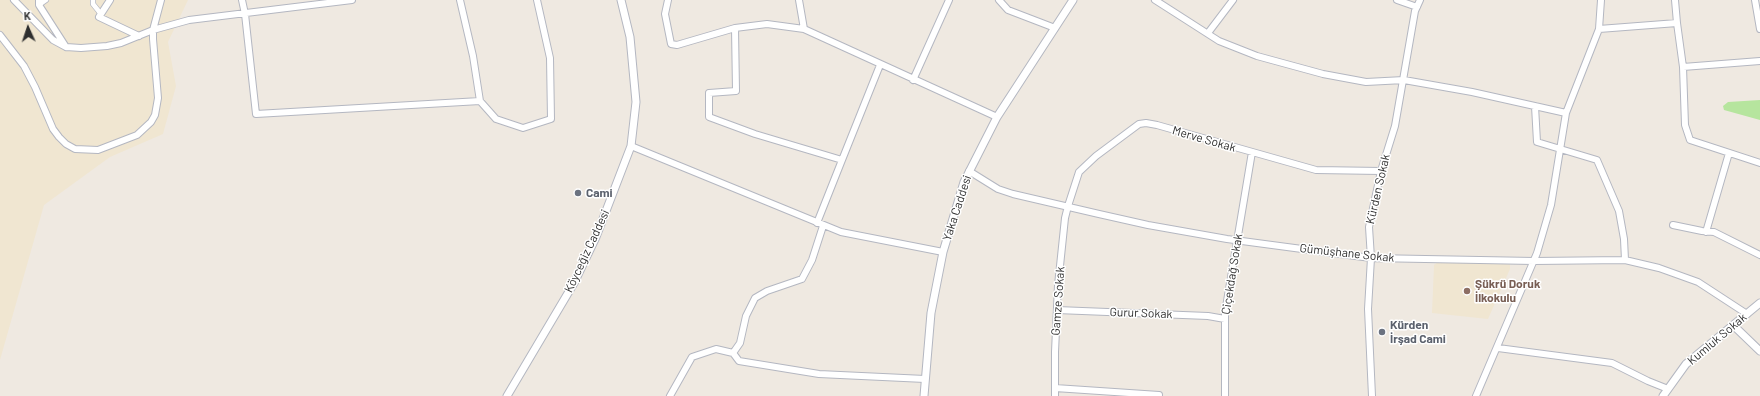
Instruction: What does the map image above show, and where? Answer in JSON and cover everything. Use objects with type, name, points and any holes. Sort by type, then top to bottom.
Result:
[{"type":"street","points":[[14,0],[46,34],[59,44],[66,47],[81,48],[122,43],[153,30],[189,20],[352,0]]},
{"type":"street","points":[[46,0],[39,2],[66,47]]},
{"type":"street","points":[[93,0],[93,4],[101,14]]},
{"type":"street","points":[[110,0],[99,18],[138,36]]},
{"type":"street","points":[[0,35],[24,66],[35,87],[53,129],[59,137],[66,144],[75,149],[98,150],[137,135],[151,122],[155,115],[158,98],[153,47],[153,30],[161,0]]},
{"type":"street","points":[[242,0],[245,14],[256,114],[480,101]]},
{"type":"street","points":[[460,0],[473,56],[480,101],[496,119],[523,128],[551,119],[550,58],[537,0]]},
{"type":"street","name":"Köyceğiz Caddesi","points":[[507,396],[574,283],[596,237],[631,146],[636,102],[630,37],[621,0]]},
{"type":"street","points":[[668,0],[665,14],[671,44],[678,46],[735,28],[767,24],[804,29],[880,65],[997,117]]},
{"type":"street","points":[[798,0],[804,29]]},
{"type":"street","points":[[913,80],[949,0]]},
{"type":"street","points":[[999,0],[1008,10],[1055,28]]},
{"type":"street","name":"Yaka Caddesi","points":[[924,396],[931,313],[943,252],[964,182],[997,117],[1073,0]]},
{"type":"street","points":[[1155,0],[1219,40],[1257,56],[1323,74],[1366,82],[1404,80],[1472,92],[1566,113]]},
{"type":"street","points":[[1208,33],[1233,0]]},
{"type":"street","points":[[1397,0],[1417,7]]},
{"type":"street","name":"Kürden Sokak","points":[[1372,396],[1368,309],[1371,258],[1368,226],[1381,171],[1395,126],[1415,11],[1420,0]]},
{"type":"street","points":[[1476,396],[1534,262],[1551,205],[1566,113],[1599,29],[1601,0]]},
{"type":"street","points":[[1675,0],[1676,23],[1683,67],[1685,126],[1690,140],[1760,163]]},
{"type":"street","points":[[1755,0],[1760,29]]},
{"type":"street","points":[[1599,29],[1676,23]]},
{"type":"street","points":[[735,28],[736,91],[709,93],[709,117],[754,134],[842,160]]},
{"type":"street","points":[[1683,67],[1760,61]]},
{"type":"street","points":[[817,223],[880,65]]},
{"type":"street","points":[[1535,106],[1537,142],[1597,160],[1619,211],[1624,239],[1625,260]]},
{"type":"street","name":"Merve Sokak","points":[[1068,206],[1079,172],[1096,156],[1139,124],[1146,123],[1316,170],[1381,171]]},
{"type":"street","points":[[631,146],[823,226],[841,232],[943,252]]},
{"type":"street","name":"Çiçekdağ Sokak","points":[[1225,396],[1225,319],[1252,152]]},
{"type":"street","points":[[1706,232],[1729,153]]},
{"type":"street","name":"Gümüşhane Sokak","points":[[969,171],[998,189],[1013,194],[1148,225],[1237,240],[1371,258],[1534,262],[1625,260],[1660,268],[1698,282],[1746,314]]},
{"type":"street","name":"Gamze Sokak","points":[[1055,396],[1057,310],[1068,206]]},
{"type":"street","points":[[1673,225],[1706,232],[1714,232],[1760,255]]},
{"type":"street","points":[[733,353],[740,342],[746,316],[755,298],[767,291],[802,279],[812,260],[823,226]]},
{"type":"street","name":"Kumluk Sokak","points":[[1663,396],[1686,364],[1760,303]]},
{"type":"street","name":"Gurur Sokak","points":[[1057,310],[1208,316],[1225,319]]},
{"type":"street","points":[[1733,325],[1760,351]]},
{"type":"street","points":[[1498,348],[1612,363],[1668,389]]},
{"type":"street","points":[[670,396],[692,358],[716,349],[733,353],[739,361],[819,374],[925,379]]},
{"type":"street","points":[[1055,388],[1159,395]]},
{"type":"shaded area","points":[[0,0],[188,0],[168,42],[176,86],[163,134],[110,157],[44,205],[0,360]]},
{"type":"shaded area","name":"Şükrü Doruk İlkokulu","points":[[1439,261],[1510,264],[1510,269],[1488,319],[1432,313],[1434,265]]},
{"type":"green space","points":[[1760,100],[1760,120],[1724,110],[1723,106],[1728,102]]},
{"type":"place","name":"Cami","points":[[578,193]]},
{"type":"place","name":"Şükrü Doruk İlkokulu","points":[[1467,291]]},
{"type":"place","name":"Kürden İrşad Cami","points":[[1382,332]]}]
